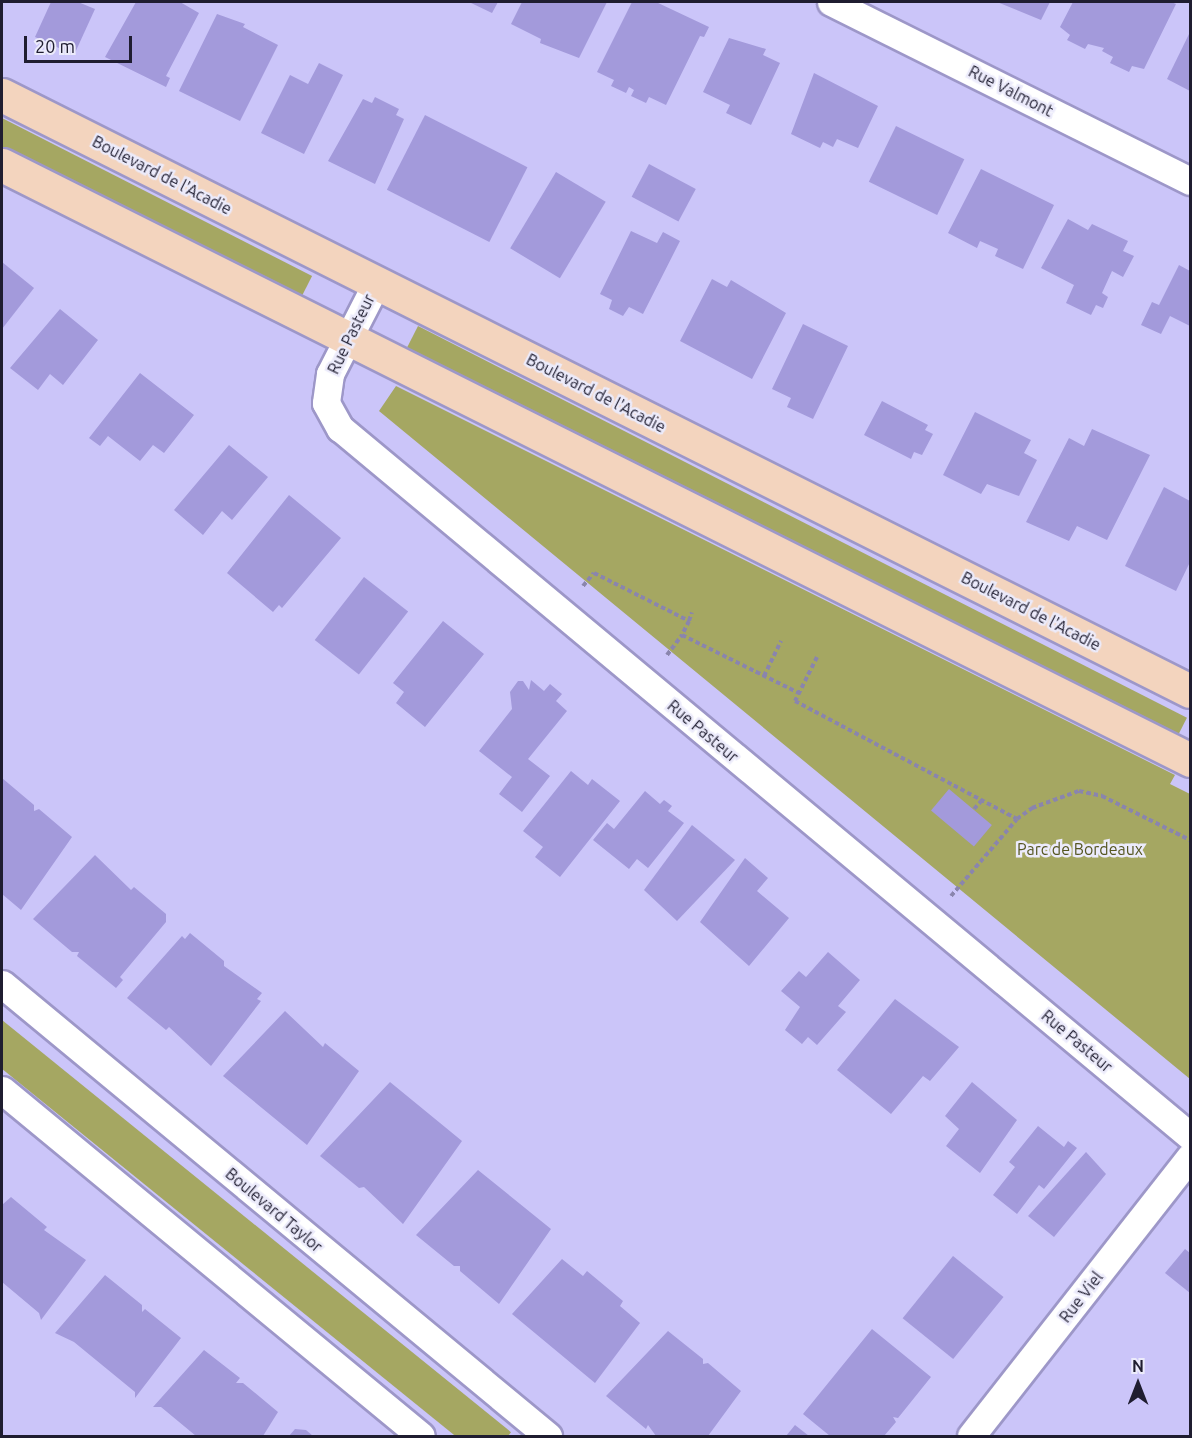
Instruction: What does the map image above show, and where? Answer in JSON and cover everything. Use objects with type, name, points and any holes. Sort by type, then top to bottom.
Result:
[{"type":"main road","name":"Boulevard de l'Acadie","points":[[2,95],[1191,691]]},
{"type":"main road","points":[[2,165],[1191,760]]},
{"type":"street","name":"Rue Valmont","points":[[831,2],[1191,181]]},
{"type":"street","name":"Rue Pasteur","points":[[377,282],[347,338],[325,392],[330,413],[348,435],[1191,1136]]},
{"type":"street","name":"Boulevard Taylor","points":[[2,984],[548,1437]]},
{"type":"street","points":[[2,1090],[421,1437]]},
{"type":"street","name":"Rue Viel","points":[[971,1437],[1191,1157]]},
{"type":"path","points":[[583,586],[594,573],[689,621]]},
{"type":"path","points":[[667,655],[682,635],[692,612]]},
{"type":"path","points":[[682,635],[799,693]]},
{"type":"path","points":[[764,676],[781,641]]},
{"type":"path","points":[[817,657],[795,701],[1017,819]]},
{"type":"path","points":[[867,738],[870,730]]},
{"type":"path","points":[[954,892],[1017,819],[1060,796],[1090,792],[1191,840]]},
{"type":"path","points":[[974,809],[983,799]]},
{"type":"green space","points":[[2,118],[312,276],[299,301],[2,149]]},
{"type":"green space","points":[[418,326],[1187,718],[1175,741],[406,349]]},
{"type":"green space","name":"Parc de Bordeaux","points":[[396,386],[1175,775],[1170,784],[1190,794],[1190,1079],[379,411]]},
{"type":"green space","points":[[2,1020],[511,1432],[508,1436],[455,1436],[2,1069]]},
{"type":"building","points":[[51,2],[78,2],[95,9],[74,55],[35,37]]},
{"type":"building","points":[[136,2],[180,2],[199,13],[166,76],[170,78],[166,87],[105,57]]},
{"type":"building","points":[[469,2],[498,2],[492,13]]},
{"type":"building","points":[[522,2],[607,2],[579,58],[540,43],[541,39],[511,24]]},
{"type":"building","points":[[632,2],[656,2],[709,27],[704,37],[700,36],[666,105],[649,97],[646,103],[631,96],[634,90],[629,87],[626,93],[611,86],[614,80],[597,72]]},
{"type":"building","points":[[997,2],[1050,2],[1041,20]]},
{"type":"building","points":[[1073,2],[1171,2],[1176,4],[1144,69],[1132,66],[1129,72],[1110,63],[1113,57],[1102,51],[1104,48],[1088,44],[1085,49],[1067,40],[1070,35],[1060,27]]},
{"type":"building","points":[[217,14],[245,24],[243,27],[278,45],[240,121],[179,91]]},
{"type":"building","points":[[1190,32],[1190,91],[1167,79]]},
{"type":"building","points":[[729,38],[766,49],[763,55],[780,63],[751,125],[726,113],[730,105],[703,92]]},
{"type":"building","points":[[319,63],[343,75],[304,154],[261,133],[290,75],[308,84]]},
{"type":"building","points":[[814,73],[878,106],[858,148],[837,139],[833,147],[823,142],[820,148],[791,134]]},
{"type":"building","points":[[375,97],[399,109],[396,115],[404,119],[375,184],[328,161],[363,99],[372,103]]},
{"type":"building","points":[[425,115],[527,167],[489,242],[387,190]]},
{"type":"building","points":[[896,126],[964,159],[937,215],[869,182]]},
{"type":"building","points":[[649,164],[696,189],[678,222],[632,197]]},
{"type":"building","points":[[981,169],[1054,205],[1023,269],[995,256],[998,249],[980,241],[977,248],[948,233]]},
{"type":"building","points":[[556,172],[606,202],[560,278],[510,248]]},
{"type":"building","points":[[1068,219],[1088,230],[1092,224],[1128,241],[1123,251],[1134,256],[1123,277],[1112,271],[1102,293],[1108,297],[1103,308],[1096,305],[1091,315],[1066,303],[1074,285],[1041,268]]},
{"type":"building","points":[[631,231],[657,243],[663,232],[680,241],[643,314],[629,307],[623,316],[609,309],[612,300],[600,294]]},
{"type":"building","points":[[2,262],[34,288],[2,329]]},
{"type":"building","points":[[1179,265],[1190,271],[1190,326],[1170,316],[1161,334],[1141,325],[1152,302],[1159,305]]},
{"type":"building","points":[[712,279],[727,287],[731,280],[786,313],[752,379],[680,341]]},
{"type":"building","points":[[60,309],[98,340],[63,385],[50,374],[38,390],[10,368]]},
{"type":"building","points":[[803,324],[848,346],[813,419],[787,407],[791,398],[772,389]]},
{"type":"building","points":[[140,373],[194,415],[164,453],[153,445],[140,461],[108,436],[100,446],[89,438]]},
{"type":"building","points":[[882,401],[928,425],[925,430],[933,434],[922,455],[914,452],[911,459],[864,435]]},
{"type":"building","points":[[975,412],[1031,440],[1024,453],[1037,460],[1019,496],[987,484],[981,494],[943,475]]},
{"type":"building","points":[[1092,429],[1150,455],[1107,540],[1077,526],[1069,541],[1026,522],[1069,438],[1084,446]]},
{"type":"building","points":[[229,445],[268,477],[232,520],[222,511],[203,535],[174,510]]},
{"type":"building","points":[[1164,487],[1190,501],[1190,562],[1176,591],[1125,566]]},
{"type":"building","points":[[289,495],[341,538],[282,608],[279,605],[273,612],[227,573]]},
{"type":"building","points":[[364,577],[408,611],[359,675],[315,640]]},
{"type":"building","points":[[443,621],[484,654],[425,727],[396,703],[404,692],[393,683]]},
{"type":"building","points":[[531,680],[544,691],[550,684],[562,694],[556,701],[567,711],[528,759],[550,776],[522,812],[499,794],[512,777],[479,751],[512,709],[510,692],[518,681],[523,681],[529,690]]},
{"type":"building","points":[[571,771],[588,785],[592,779],[620,801],[560,877],[535,857],[543,847],[523,831]]},
{"type":"building","points":[[2,778],[34,805],[34,811],[39,809],[72,837],[21,910],[2,894]]},
{"type":"building","points":[[949,789],[992,825],[974,846],[931,810]]},
{"type":"building","points":[[645,791],[660,804],[664,800],[672,806],[668,811],[684,823],[648,868],[637,859],[629,869],[593,840],[607,823],[614,829]]},
{"type":"building","points":[[692,825],[735,860],[677,921],[644,890]]},
{"type":"building","points":[[95,855],[131,890],[134,887],[166,914],[166,922],[120,977],[123,980],[116,988],[77,956],[79,952],[72,952],[33,919]]},
{"type":"building","points":[[745,858],[768,878],[757,891],[789,918],[749,966],[700,922]]},
{"type":"building","points":[[190,933],[224,961],[224,966],[262,993],[257,999],[261,1001],[211,1066],[169,1027],[166,1030],[127,998],[182,936],[185,939]]},
{"type":"building","points":[[828,952],[860,980],[838,1006],[846,1012],[817,1045],[808,1037],[802,1044],[785,1030],[800,1007],[781,991],[799,971],[806,977]]},
{"type":"building","points":[[895,999],[959,1047],[930,1081],[923,1076],[891,1114],[837,1070]]},
{"type":"building","points":[[285,1011],[323,1047],[325,1043],[359,1071],[307,1145],[223,1076]]},
{"type":"building","points":[[390,1082],[462,1141],[403,1224],[364,1187],[359,1188],[320,1156]]},
{"type":"building","points":[[972,1082],[1017,1120],[980,1173],[946,1146],[959,1129],[945,1116]]},
{"type":"building","points":[[1038,1126],[1064,1147],[1068,1141],[1077,1148],[1044,1189],[1039,1185],[1017,1214],[993,1195],[1015,1167],[1009,1162]]},
{"type":"building","points":[[1086,1152],[1106,1174],[1054,1237],[1028,1216]]},
{"type":"building","points":[[478,1170],[551,1229],[499,1304],[460,1271],[460,1266],[454,1266],[416,1235]]},
{"type":"building","points":[[11,1197],[47,1227],[44,1230],[86,1260],[41,1320],[39,1313],[2,1282],[2,1205]]},
{"type":"building","points":[[1185,1249],[1190,1253],[1190,1293],[1165,1273]]},
{"type":"building","points":[[953,1256],[1004,1297],[953,1359],[903,1318]]},
{"type":"building","points":[[562,1259],[583,1276],[587,1271],[623,1301],[620,1306],[640,1323],[595,1383],[512,1314]]},
{"type":"building","points":[[105,1275],[142,1305],[142,1312],[145,1309],[181,1338],[135,1398],[135,1392],[74,1342],[55,1333]]},
{"type":"building","points":[[872,1329],[931,1377],[898,1418],[893,1417],[896,1422],[884,1436],[830,1436],[803,1414]]},
{"type":"building","points":[[668,1331],[703,1359],[703,1364],[708,1363],[741,1391],[708,1436],[656,1436],[648,1425],[646,1429],[606,1396]]},
{"type":"building","points":[[204,1350],[240,1378],[236,1383],[243,1383],[278,1412],[263,1436],[196,1436],[161,1407],[153,1407]]},
{"type":"building","points":[[795,1425],[809,1436],[786,1436]]},
{"type":"building","points":[[295,1429],[306,1430],[313,1436],[289,1436]]}]
